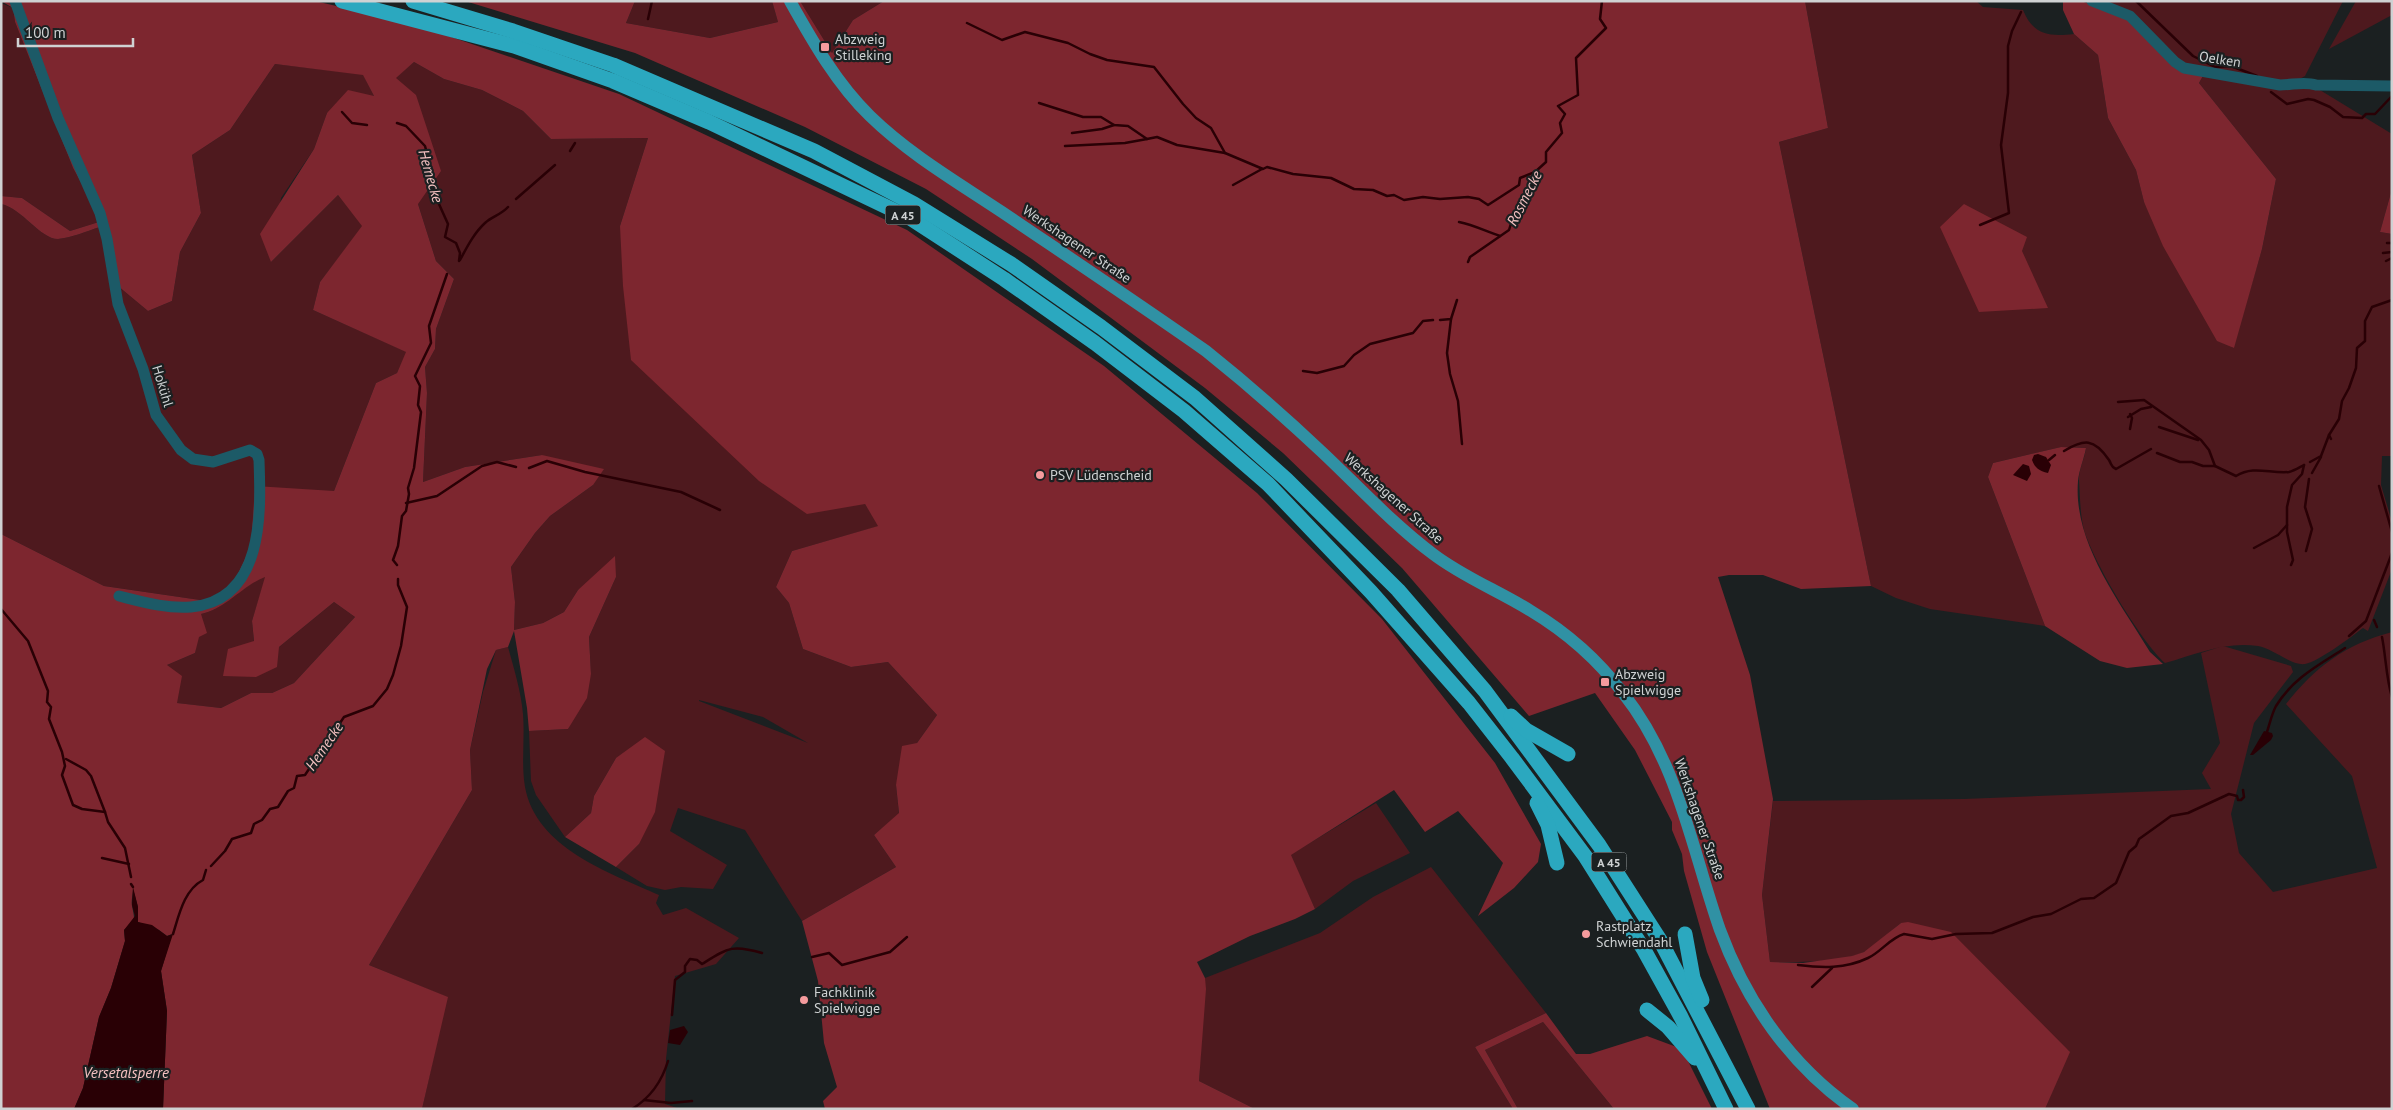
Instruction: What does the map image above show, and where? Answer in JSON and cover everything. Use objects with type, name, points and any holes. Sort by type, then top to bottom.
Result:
[{"type":"highway","name":"A 45","points":[[342,1],[514,46],[613,81],[717,126],[917,223],[1004,279],[1094,343],[1184,412],[1268,484],[1371,592],[1469,702],[1585,856],[1644,950],[1681,1017],[1726,1109]]},
{"type":"highway","name":"A 45","points":[[413,1],[513,31],[613,65],[814,151],[906,200],[1011,264],[1102,327],[1195,398],[1286,479],[1398,590],[1485,691],[1599,845],[1660,940],[1748,1109]]},
{"type":"highway","points":[[1485,691],[1526,730],[1568,754]]},
{"type":"highway","points":[[1512,758],[1520,778],[1537,801],[1548,825],[1557,863]]},
{"type":"highway","points":[[1685,934],[1692,978],[1711,1019],[1715,1044]]},
{"type":"highway","points":[[1647,1010],[1668,1027],[1691,1051],[1715,1084]]},
{"type":"main road","name":"Werkshagener Straße","points":[[790,1],[819,51],[844,86],[870,116],[891,135],[964,187],[1206,350],[1260,396],[1400,526],[1433,554],[1553,626],[1598,663],[1636,710],[1667,765],[1687,820],[1720,929],[1733,962],[1751,998],[1794,1057],[1820,1083],[1853,1109]]},
{"type":"street","name":"Hokühl","points":[[15,1],[58,118],[100,213],[107,239],[118,304],[143,369],[156,415],[181,450],[193,459],[213,462],[250,450],[257,454],[259,460],[255,547],[247,571],[235,586],[217,599],[190,607],[161,606],[119,596]]},
{"type":"street","name":"Oelken","points":[[2092,1],[2130,16],[2175,62],[2184,68],[2280,84],[2292,85],[2306,82],[2316,85],[2392,86]]},
{"type":"shaded area","points":[[1,1],[315,1],[413,24],[619,94],[907,230],[1104,366],[1257,493],[1382,619],[1495,763],[1541,844],[1538,862],[1514,888],[1478,916],[1503,863],[1458,811],[1425,832],[1394,790],[1291,855],[1315,909],[1295,919],[1250,936],[1197,962],[1205,978],[1206,989],[1199,1081],[1255,1109],[825,1109],[823,1101],[837,1087],[824,1043],[818,981],[802,921],[896,867],[874,835],[899,813],[896,785],[902,746],[917,743],[937,715],[888,662],[851,667],[803,649],[789,603],[776,587],[792,551],[878,526],[865,504],[807,514],[759,481],[631,360],[623,286],[620,226],[648,138],[551,139],[523,111],[482,90],[444,79],[414,62],[396,78],[416,95],[441,171],[418,204],[436,261],[454,279],[436,329],[435,349],[425,367],[427,393],[423,482],[465,467],[542,455],[604,469],[593,485],[550,516],[535,533],[511,567],[515,602],[514,630],[543,623],[564,612],[578,590],[615,556],[616,577],[589,637],[591,674],[587,698],[568,729],[529,731],[514,631],[508,647],[496,650],[487,669],[470,750],[472,790],[369,965],[448,997],[422,1109],[163,1109],[167,1011],[161,971],[172,934],[167,936],[159,930],[138,922],[138,907],[133,889],[134,920],[124,930],[125,941],[111,988],[99,1017],[83,1088],[74,1109],[1,1109],[1,534],[104,586],[207,601],[233,584],[251,546],[255,486],[334,491],[376,383],[397,373],[406,352],[313,310],[320,282],[362,226],[338,195],[271,262],[260,234],[314,149],[327,113],[348,90],[374,96],[363,75],[275,64],[230,130],[192,155],[201,213],[180,252],[172,301],[148,311],[112,281],[100,227],[68,237],[51,238],[16,211],[1,204],[1,196],[22,198],[70,231],[102,221],[73,168],[15,22],[13,8]],"holes":[[[265,577],[252,621],[254,641],[228,649],[223,676],[256,677],[277,667],[279,647],[334,602],[355,617],[294,683],[272,693],[251,693],[221,708],[177,703],[182,676],[167,665],[195,653],[199,637],[207,633],[201,614],[218,607]]]},
{"type":"shaded area","points":[[465,1],[635,1],[626,23],[710,38],[778,22],[772,1],[800,1],[832,53],[853,20],[884,1],[1805,1],[1828,128],[1779,142],[1871,586],[1801,589],[1763,575],[1729,575],[1718,577],[1750,675],[1773,799],[1762,895],[1770,962],[1803,963],[1852,956],[1864,952],[1901,923],[1908,922],[1951,932],[2070,1052],[2045,1109],[1770,1109],[1707,952],[1684,871],[1682,854],[1672,830],[1672,822],[1635,750],[1595,693],[1529,716],[1402,568],[1283,453],[1205,388],[1032,259],[926,189],[805,127],[635,53]]},
{"type":"shaded area","points":[[635,1],[772,1],[778,22],[710,38],[626,23]]},
{"type":"shaded area","points":[[800,1],[884,1],[853,20],[832,53]]},
{"type":"shaded area","points":[[1805,1],[1976,1],[1983,7],[2023,10],[2032,25],[2043,32],[2057,35],[2074,34],[2098,55],[2108,118],[2136,170],[2144,202],[2233,348],[2262,249],[2276,179],[2199,83],[2204,74],[2315,87],[2392,134],[2392,189],[2380,232],[2392,234],[2392,456],[2382,456],[2381,485],[2392,522],[2392,569],[2368,631],[2363,628],[2326,654],[2305,664],[2294,662],[2264,647],[2246,645],[2211,649],[2165,663],[2131,620],[2107,581],[2089,544],[2081,512],[2079,477],[2086,448],[2061,447],[1993,463],[1988,477],[2045,626],[1930,609],[1896,598],[1871,586],[1779,142],[1828,128]]},
{"type":"shaded area","points":[[2063,1],[2081,1],[2129,18],[2183,71],[2204,74],[2199,83],[2276,179],[2262,249],[2234,348],[2217,341],[2163,246],[2144,202],[2136,170],[2108,118],[2098,55],[2074,34],[2063,10]]},
{"type":"shaded area","points":[[2098,1],[2343,1],[2305,76],[2292,83],[2190,68]]},
{"type":"shaded area","points":[[2356,1],[2392,1],[2392,15],[2329,49]]},
{"type":"shaded area","points":[[1,3],[13,8],[15,22],[73,168],[102,221],[70,231],[22,198],[1,196]]},
{"type":"shaded area","points":[[414,62],[444,79],[482,90],[523,111],[551,139],[648,138],[620,226],[865,504],[879,526],[792,551],[776,587],[789,603],[803,649],[851,667],[888,662],[937,715],[917,743],[896,785],[899,814],[874,835],[896,867],[802,921],[745,830],[678,808],[670,831],[727,865],[713,889],[681,887],[665,890],[647,886],[616,867],[639,844],[616,758],[594,796],[591,813],[565,837],[536,795],[531,781],[529,731],[568,729],[591,674],[589,637],[616,577],[578,590],[564,612],[543,623],[514,630],[515,602],[511,567],[535,533],[550,516],[593,485],[542,455],[465,467],[423,482],[427,393],[425,367],[435,349],[436,329],[454,279],[436,261],[418,204],[395,78]],"holes":[[[699,700],[763,717],[808,743]]]},
{"type":"shaded area","points":[[275,64],[363,74],[374,96],[327,113],[314,149],[281,198],[271,262],[338,195],[363,226],[320,282],[313,310],[407,352],[397,373],[376,383],[334,491],[251,546],[233,584],[207,601],[104,586],[1,534],[1,204],[16,211],[51,238],[68,237],[100,227],[112,281],[148,311],[172,301],[180,252],[201,213],[192,155],[230,130]]},
{"type":"shaded area","points":[[2392,189],[2392,234],[2380,232]]},
{"type":"shaded area","points":[[1964,204],[2027,237],[2022,251],[2048,308],[1979,312],[1940,227]]},
{"type":"shaded area","points":[[2061,447],[2086,448],[2078,481],[2078,504],[2083,527],[2101,571],[2113,592],[2150,652],[2163,664],[2127,668],[2100,661],[2045,626],[1988,477],[1993,463]]},
{"type":"shaded area","points":[[266,576],[252,621],[254,642],[279,647],[334,602],[355,617],[294,683],[272,693],[251,693],[221,708],[176,703],[167,665],[195,653],[201,614],[218,607],[249,585]]},
{"type":"shaded area","points":[[2392,632],[2392,1109],[2045,1109],[2069,1051],[1901,923],[1874,946],[1854,956],[1818,961],[1770,962],[1762,895],[1773,801],[1964,799],[2211,789],[2202,773],[2220,743],[2201,653],[2223,646],[2291,666],[2293,672],[2254,723],[2231,814],[2239,853],[2273,892],[2377,868],[2352,776],[2286,704],[2320,668],[2346,650],[2375,637]]},
{"type":"shaded area","points":[[508,647],[522,705],[525,787],[532,808],[544,827],[559,842],[578,856],[659,895],[656,903],[663,915],[686,908],[739,938],[716,964],[675,976],[666,1059],[665,1104],[680,1109],[422,1109],[447,997],[369,965],[472,790],[470,750],[483,692],[496,650]]},
{"type":"shaded area","points":[[645,737],[665,751],[655,812],[639,844],[616,867],[565,837],[591,813],[594,796],[616,758]]},
{"type":"shaded area","points":[[1376,803],[1410,853],[1353,881],[1315,909],[1290,855]]},
{"type":"shaded area","points":[[1431,867],[1546,1013],[1475,1047],[1513,1109],[1255,1109],[1199,1081],[1205,978],[1320,933],[1373,897]]},
{"type":"shaded area","points":[[1546,1013],[1576,1054],[1590,1054],[1647,1036],[1682,1049],[1712,1109],[1614,1109],[1543,1022],[1485,1050],[1518,1109],[1513,1109],[1475,1047]]},
{"type":"shaded area","points":[[1543,1022],[1614,1109],[1518,1109],[1485,1050]]},
{"type":"water","points":[[2038,454],[2046,457],[2051,465],[2048,473],[2038,469],[2033,463],[2034,455]]},
{"type":"water","points":[[2023,464],[2029,466],[2031,474],[2027,481],[2013,475]]},
{"type":"water","points":[[2264,731],[2272,733],[2271,740],[2253,755],[2250,755]]},
{"type":"water","name":"Versetalsperre","points":[[133,887],[138,907],[138,922],[152,925],[167,936],[173,934],[161,971],[167,1011],[163,1109],[74,1109],[83,1088],[99,1017],[111,988],[125,941],[124,930],[135,916],[132,905]]},
{"type":"water","points":[[684,1026],[688,1032],[680,1045],[668,1043],[670,1030]]},
{"type":"waterway","points":[[648,19],[652,1]]},
{"type":"waterway","name":"Rosmecke","points":[[1468,262],[1470,257],[1509,230],[1513,217],[1531,189],[1535,172],[1546,162],[1546,152],[1562,133],[1560,123],[1565,114],[1558,106],[1578,95],[1576,58],[1606,28],[1600,19],[1602,1]]},
{"type":"waterway","name":"Hemecke","points":[[2136,1],[2193,56],[2215,67],[2231,66],[2257,76]]},
{"type":"waterway","points":[[1980,225],[2009,213],[2001,145],[2008,93],[2008,46],[2012,31],[2021,12]]},
{"type":"waterway","points":[[967,23],[1002,40],[1025,32],[1068,43],[1107,60],[1154,67],[1196,118],[1211,128],[1225,153],[1263,169],[1267,167],[1293,174],[1331,178],[1354,189],[1373,190],[1387,196],[1394,195],[1404,200],[1423,197],[1440,199],[1468,197],[1479,199],[1488,205],[1519,185],[1520,178],[1535,172]]},
{"type":"waterway","name":"Hemecke","points":[[2271,92],[2287,104],[2308,99],[2314,100],[2330,107],[2343,117],[2362,118],[2366,114],[2375,114],[2392,96]]},
{"type":"waterway","points":[[1039,103],[1083,117],[1101,117],[1114,125],[1128,126],[1147,139],[1157,137],[1177,145],[1225,153]]},
{"type":"waterway","name":"Hemecke","points":[[342,112],[352,123],[367,125]]},
{"type":"waterway","name":"Hemecke","points":[[397,123],[406,126],[425,146],[434,180],[434,193],[448,224],[445,237],[456,243],[460,253],[459,261]]},
{"type":"waterway","points":[[1072,133],[1102,129],[1114,125]]},
{"type":"waterway","points":[[1065,146],[1125,143],[1147,139]]},
{"type":"waterway","points":[[570,151],[575,143]]},
{"type":"waterway","points":[[516,199],[555,165]]},
{"type":"waterway","points":[[1233,185],[1262,169]]},
{"type":"waterway","points":[[460,260],[481,227],[508,207]]},
{"type":"waterway","points":[[1459,222],[1500,236]]},
{"type":"waterway","points":[[2387,243],[2392,243]]},
{"type":"waterway","points":[[2383,253],[2392,252]]},
{"type":"waterway","points":[[2386,261],[2392,258]]},
{"type":"waterway","name":"Hemecke","points":[[397,565],[393,560],[398,546],[402,516],[406,511],[421,412],[418,405],[420,386],[415,376],[431,343],[429,326],[447,274]]},
{"type":"waterway","name":"Rosmecke","points":[[1440,320],[1451,319],[1457,300]]},
{"type":"waterway","points":[[2331,439],[2329,435],[2339,419],[2342,401],[2356,368],[2357,348],[2365,341],[2365,321],[2372,307],[2392,300]]},
{"type":"waterway","points":[[1451,319],[1447,353],[1450,374],[1458,401],[1462,444]]},
{"type":"waterway","name":"Rosmecke","points":[[1303,371],[1317,373],[1344,366],[1354,355],[1370,344],[1413,333],[1423,321],[1433,320]]},
{"type":"waterway","points":[[2118,402],[2144,400],[2201,440],[2209,450],[2215,466]]},
{"type":"waterway","points":[[2128,417],[2141,409],[2151,407]]},
{"type":"waterway","points":[[2130,414],[2132,418],[2130,429]]},
{"type":"waterway","points":[[2159,427],[2198,440]]},
{"type":"waterway","points":[[2310,462],[2321,456],[2329,435]]},
{"type":"waterway","points":[[2064,451],[2077,444],[2093,444],[2104,453],[2112,467],[2116,469],[2151,449]]},
{"type":"waterway","points":[[2157,453],[2180,462],[2215,466],[2236,476],[2256,470],[2289,472],[2304,465]]},
{"type":"waterway","points":[[2049,460],[2055,455]]},
{"type":"waterway","points":[[2312,473],[2321,457]]},
{"type":"waterway","points":[[529,468],[547,461],[585,472],[681,492],[720,510]]},
{"type":"waterway","points":[[406,503],[437,496],[482,466],[497,462],[516,467]]},
{"type":"waterway","points":[[2291,565],[2293,560],[2287,532],[2287,507],[2292,485],[2302,474],[2304,465]]},
{"type":"waterway","points":[[2306,551],[2312,529],[2305,507],[2309,479]]},
{"type":"waterway","points":[[2379,486],[2392,532]]},
{"type":"waterway","points":[[2254,548],[2278,535],[2287,525]]},
{"type":"waterway","points":[[2349,636],[2366,621],[2392,553]]},
{"type":"waterway","name":"Hemecke","points":[[211,866],[225,851],[232,839],[251,833],[254,824],[262,820],[270,809],[278,807],[288,791],[294,788],[297,776],[305,775],[344,717],[373,706],[387,689],[401,646],[407,607],[398,585],[398,579]]},
{"type":"waterway","points":[[1,609],[28,641],[48,691],[47,702],[51,707],[49,719],[62,752],[65,766],[62,775],[73,805],[82,809],[105,812],[108,822],[125,848],[131,877]]},
{"type":"waterway","points":[[2374,620],[2377,627]]},
{"type":"waterway","points":[[2382,637],[2392,697]]},
{"type":"waterway","points":[[2267,732],[2276,706],[2290,688],[2316,666],[2345,648]]},
{"type":"waterway","points":[[66,759],[86,770],[91,776],[105,812]]},
{"type":"waterway","points":[[1798,965],[1825,967],[1859,962],[1904,934],[1932,939],[1956,934],[1992,933],[2033,917],[2051,914],[2081,899],[2094,898],[2116,883],[2129,852],[2136,846],[2139,839],[2171,816],[2188,813],[2229,794],[2237,796],[2238,800],[2241,800],[2244,797],[2243,790]]},
{"type":"waterway","points":[[102,858],[129,864]]},
{"type":"waterway","name":"Hemecke","points":[[173,934],[187,896],[203,880],[206,870]]},
{"type":"waterway","points":[[812,957],[829,953],[842,965],[890,952],[907,937]]},
{"type":"waterway","points":[[672,1015],[675,980],[685,972],[685,966],[690,959],[697,960],[702,964],[724,951],[737,948],[762,953]]},
{"type":"waterway","points":[[1812,987],[1832,968]]},
{"type":"waterway","points":[[632,1109],[644,1100],[654,1088],[668,1061]]},
{"type":"waterway","points":[[644,1100],[671,1103],[692,1101]]},
{"type":"place","name":"Abzweig Stilleking","points":[[825,47]]},
{"type":"place","name":"PSV Lüdenscheid","points":[[1040,475]]},
{"type":"place","name":"Abzweig Spielwigge","points":[[1605,682]]},
{"type":"place","name":"Rastplatz Schwiendahl","points":[[1586,934]]},
{"type":"place","name":"Fachklinik Spielwigge","points":[[804,1000]]}]
